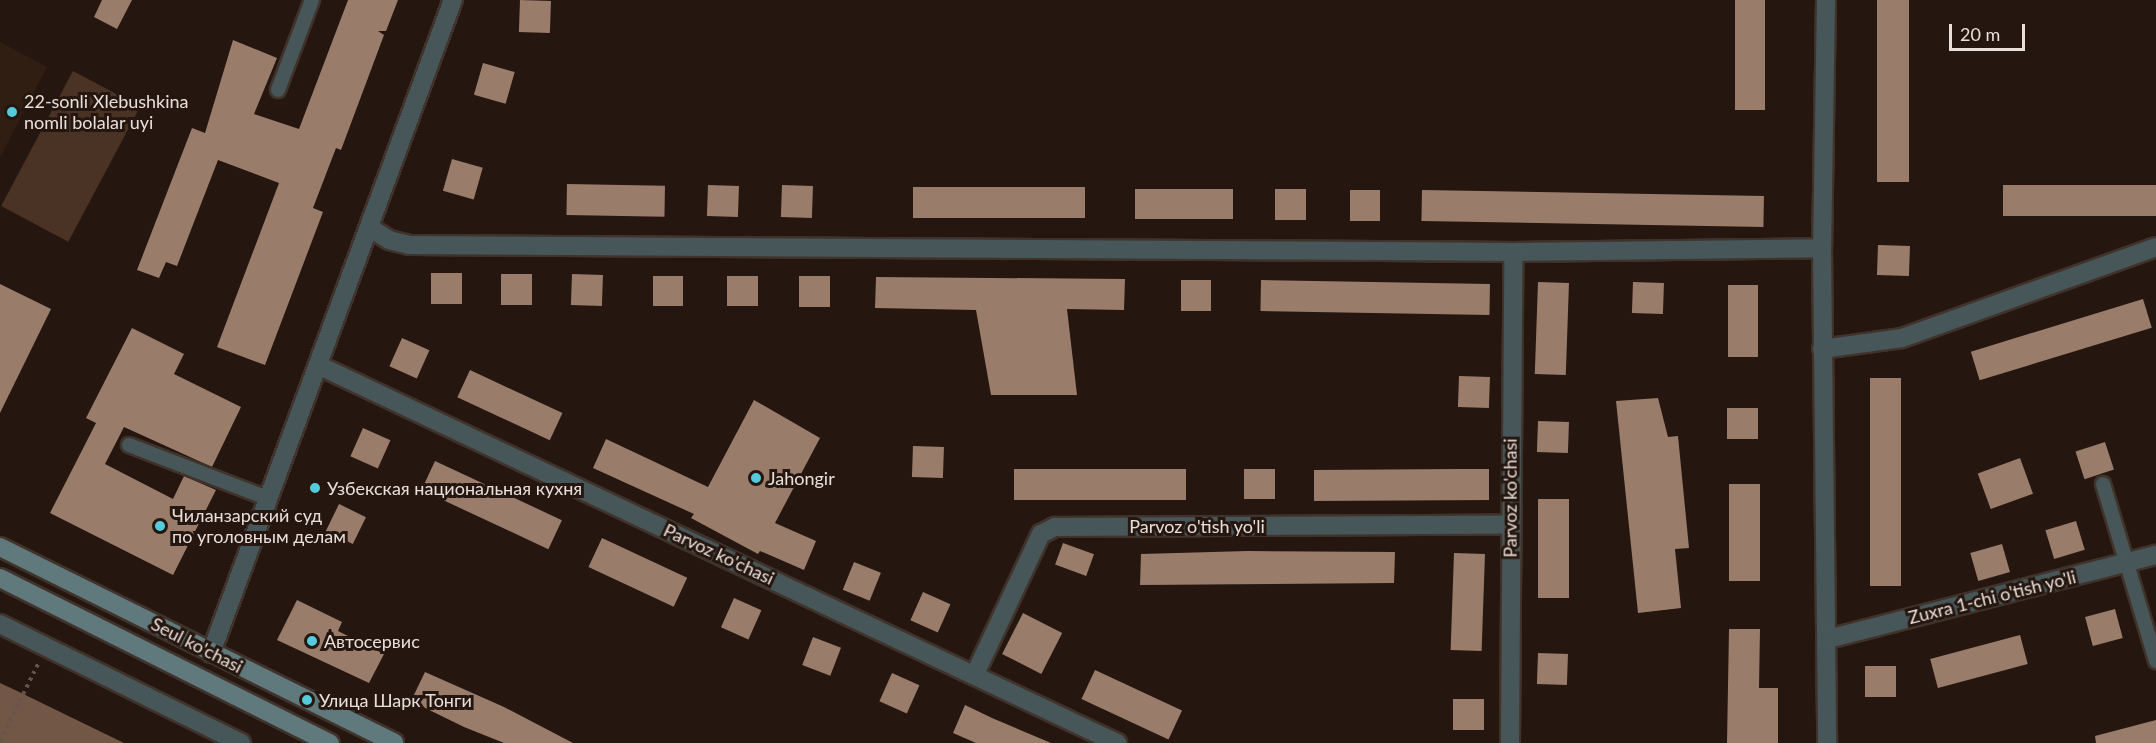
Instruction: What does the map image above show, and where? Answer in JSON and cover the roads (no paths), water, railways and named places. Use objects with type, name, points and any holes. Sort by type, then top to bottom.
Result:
[{"type":"main road","name":"Seul ko'chasi","points":[[0,547],[394,743]]},
{"type":"main road","name":"Seul ko'chasi","points":[[0,578],[330,743]]},
{"type":"main road","points":[[200,679],[211,653]]},
{"type":"street","points":[[211,653],[320,366],[453,0]]},
{"type":"street","points":[[1826,0],[1822,349],[1828,639],[1827,743]]},
{"type":"street","points":[[370,228],[389,240],[409,245],[1513,252],[1822,248]]},
{"type":"street","points":[[1822,349],[1902,338],[2156,247]]},
{"type":"street","name":"Parvoz ko'chasi","points":[[1510,743],[1509,525],[1513,252]]},
{"type":"street","name":"Parvoz ko'chasi","points":[[320,366],[1117,743]]},
{"type":"street","name":"Parvoz o'tish yo'li","points":[[975,675],[1041,534],[1055,527],[1509,525]]},
{"type":"street","name":"Zuxra 1-chi o'tish yo'li","points":[[1828,639],[2156,555]]},
{"type":"street","points":[[0,624],[241,743]]},
{"type":"lane","points":[[278,90],[312,0]]},
{"type":"lane","points":[[129,445],[270,499]]},
{"type":"lane","points":[[2103,484],[2156,661]]},
{"type":"place","name":"22-sonli Xlebushkina nomli bolalar uyi","points":[[12,112]]},
{"type":"place","name":"Jahongir","points":[[756,478]]},
{"type":"place","name":"Узбекская национальная кухня","points":[[315,488]]},
{"type":"place","name":"Чиланзарский суд по уголовным делам","points":[[160,526]]},
{"type":"place","name":"Автосервис","points":[[312,641]]},
{"type":"place","name":"Улица Шарк Тонги","points":[[307,700]]}]
